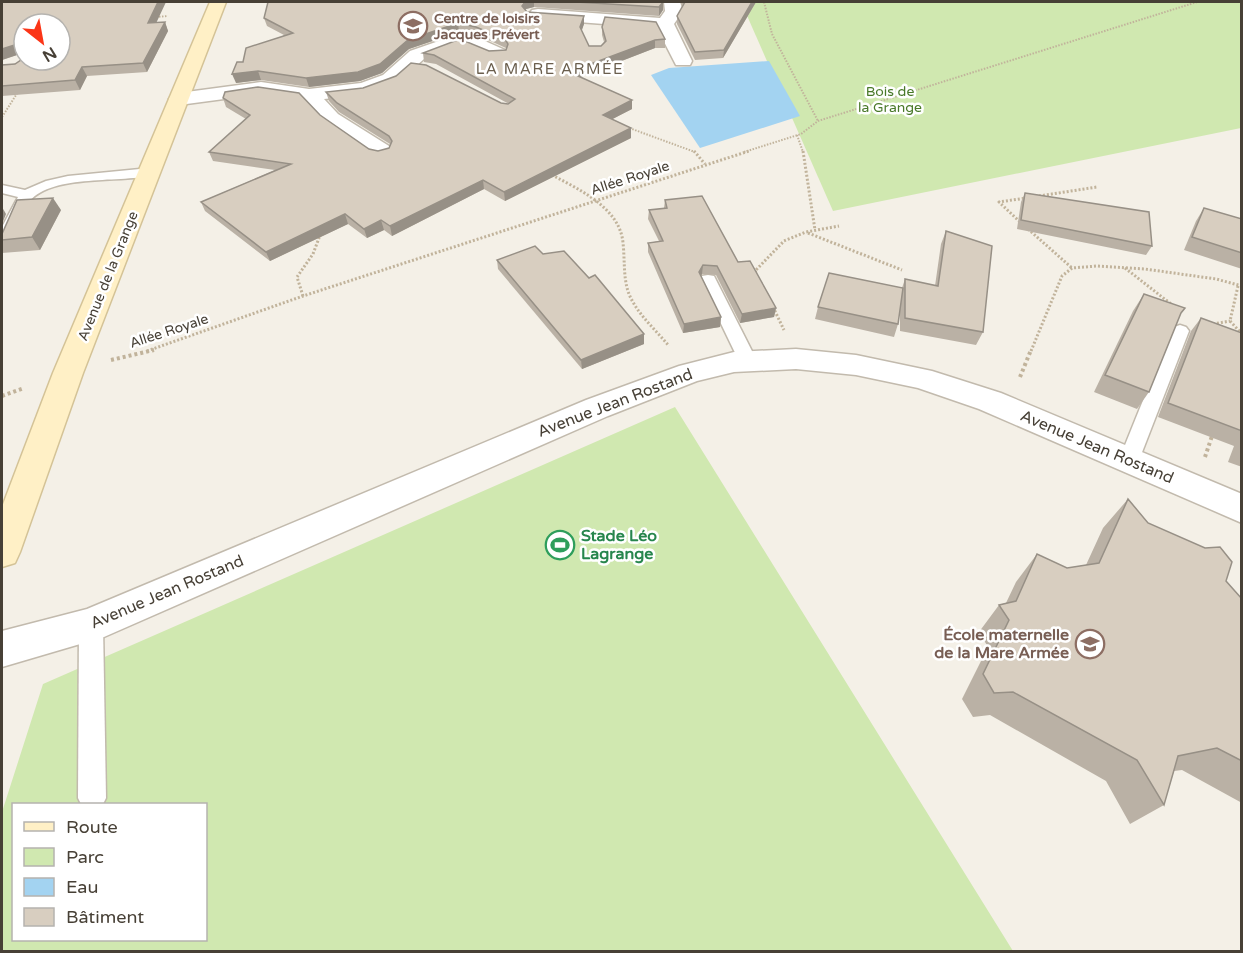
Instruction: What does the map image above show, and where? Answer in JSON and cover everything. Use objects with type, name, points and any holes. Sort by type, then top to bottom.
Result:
[{"type":"street","name":"Avenue de la Grange","points":[[2,552],[68,373],[218,2]]},
{"type":"street","points":[[672,2],[674,11],[665,24],[683,61]]},
{"type":"street","points":[[534,14],[641,20],[665,24]]},
{"type":"street","points":[[591,35],[597,18]]},
{"type":"street","points":[[179,99],[261,88],[309,95],[375,86],[415,66],[417,55],[459,39],[470,41],[498,54]]},
{"type":"street","points":[[309,95],[316,105],[331,118],[381,151]]},
{"type":"street","name":"Avenue Jean Rostand","points":[[2,649],[91,625],[597,408],[688,373],[748,362],[796,359],[856,365],[922,378],[1010,410],[1242,509]]},
{"type":"lane","points":[[2,189],[28,195],[59,182],[150,172]]},
{"type":"lane","points":[[2,243],[28,195]]},
{"type":"lane","points":[[708,280],[748,362]]},
{"type":"lane","points":[[1129,460],[1180,332]]},
{"type":"lane","points":[[91,625],[92,798]]},
{"type":"path","points":[[764,2],[772,34],[818,121]]},
{"type":"path","name":"Allée Royale","points":[[68,373],[157,349],[303,296],[797,135],[818,121],[1197,2]]},
{"type":"path","points":[[147,18],[168,16]]},
{"type":"path","points":[[2,117],[18,92]]},
{"type":"path","points":[[613,125],[625,125],[693,150],[705,164]]},
{"type":"path","points":[[797,135],[803,152],[815,230]]},
{"type":"path","points":[[545,172],[595,201],[616,222],[622,234],[623,275],[630,297],[688,373]]},
{"type":"path","points":[[1072,268],[1053,254],[999,202],[1097,187]]},
{"type":"path","points":[[760,281],[755,272],[784,241],[807,232],[839,226]]},
{"type":"path","points":[[303,296],[297,277],[303,265],[317,249],[319,238],[314,229]]},
{"type":"path","points":[[807,232],[902,270]]},
{"type":"path","points":[[1010,410],[1025,362],[1052,298],[1062,276],[1072,268],[1090,266],[1145,269],[1216,279],[1240,286],[1230,321],[1242,334]]},
{"type":"path","points":[[770,301],[796,359]]},
{"type":"path","points":[[1195,489],[1215,427]]},
{"type":"green space","name":"Bois de la Grange","points":[[741,2],[1241,2],[1241,128],[833,211]]},
{"type":"green space","name":"Stade Léo Lagrange","points":[[675,407],[1013,951],[2,952],[2,812],[43,684]]},
{"type":"water","points":[[769,61],[800,116],[700,148],[651,75],[669,68]]},
{"type":"building","points":[[2,2],[158,2],[148,23],[165,22],[143,63],[82,67],[75,80],[2,86],[2,65],[12,64],[12,72],[72,72],[72,12],[12,12],[12,46],[2,49]]},
{"type":"building","points":[[268,2],[525,2],[522,6],[527,12],[584,16],[580,27],[589,46],[601,46],[606,41],[602,27],[605,17],[656,22],[665,39],[655,40],[569,72],[632,100],[603,115],[631,128],[504,192],[483,180],[390,226],[381,220],[364,229],[345,214],[266,252],[201,202],[291,164],[209,152],[250,115],[223,98],[225,92],[258,87],[299,93],[320,115],[369,149],[378,151],[389,148],[392,141],[389,136],[337,103],[326,92],[363,88],[396,76],[411,63],[426,65],[501,103],[508,104],[515,99],[434,55],[423,53],[460,39],[489,51],[506,50],[508,44],[505,39],[476,27],[458,23],[408,40],[380,64],[358,72],[306,78],[258,71],[232,74],[237,62],[243,62],[246,48],[293,33],[264,18]]},
{"type":"building","points":[[576,2],[663,2],[659,7]]},
{"type":"building","points":[[685,2],[752,2],[724,50],[695,52],[677,16]]},
{"type":"building","points":[[1025,193],[1149,212],[1152,246],[1021,220]]},
{"type":"building","points":[[702,196],[738,262],[750,261],[776,308],[742,314],[717,266],[703,265],[699,272],[721,317],[684,324],[648,243],[663,241],[649,210],[667,208],[665,200]]},
{"type":"building","points":[[53,198],[32,237],[2,240],[2,234],[17,200]]},
{"type":"building","points":[[1204,208],[1242,219],[1242,253],[1192,237]]},
{"type":"building","points":[[946,231],[992,246],[983,332],[905,318],[905,279],[938,286]]},
{"type":"building","points":[[535,246],[543,254],[564,251],[589,278],[595,275],[644,334],[581,360],[497,260]]},
{"type":"building","points":[[829,273],[903,288],[898,324],[818,307]]},
{"type":"building","points":[[1144,294],[1185,308],[1149,392],[1105,375]]},
{"type":"building","points":[[1201,318],[1242,333],[1242,431],[1168,403]]},
{"type":"building","name":"École maternelle de la Mare Armée","points":[[1128,499],[1148,523],[1205,548],[1220,547],[1232,562],[1226,581],[1242,599],[1242,761],[1217,748],[1178,756],[1164,805],[1137,760],[1013,692],[994,693],[983,674],[1009,620],[999,605],[1016,601],[1037,554],[1067,568],[1099,563]]},
{"type":"place","name":"Centre de loisirs Jacques Prévert","points":[[413,26]]},
{"type":"place","name":"Stade Léo Lagrange","points":[[560,545]]},
{"type":"place","name":"École maternelle de la Mare Armée","points":[[1090,644]]},
{"type":"district","name":"LA MARE ARMÉE","points":[[550,69]]}]
